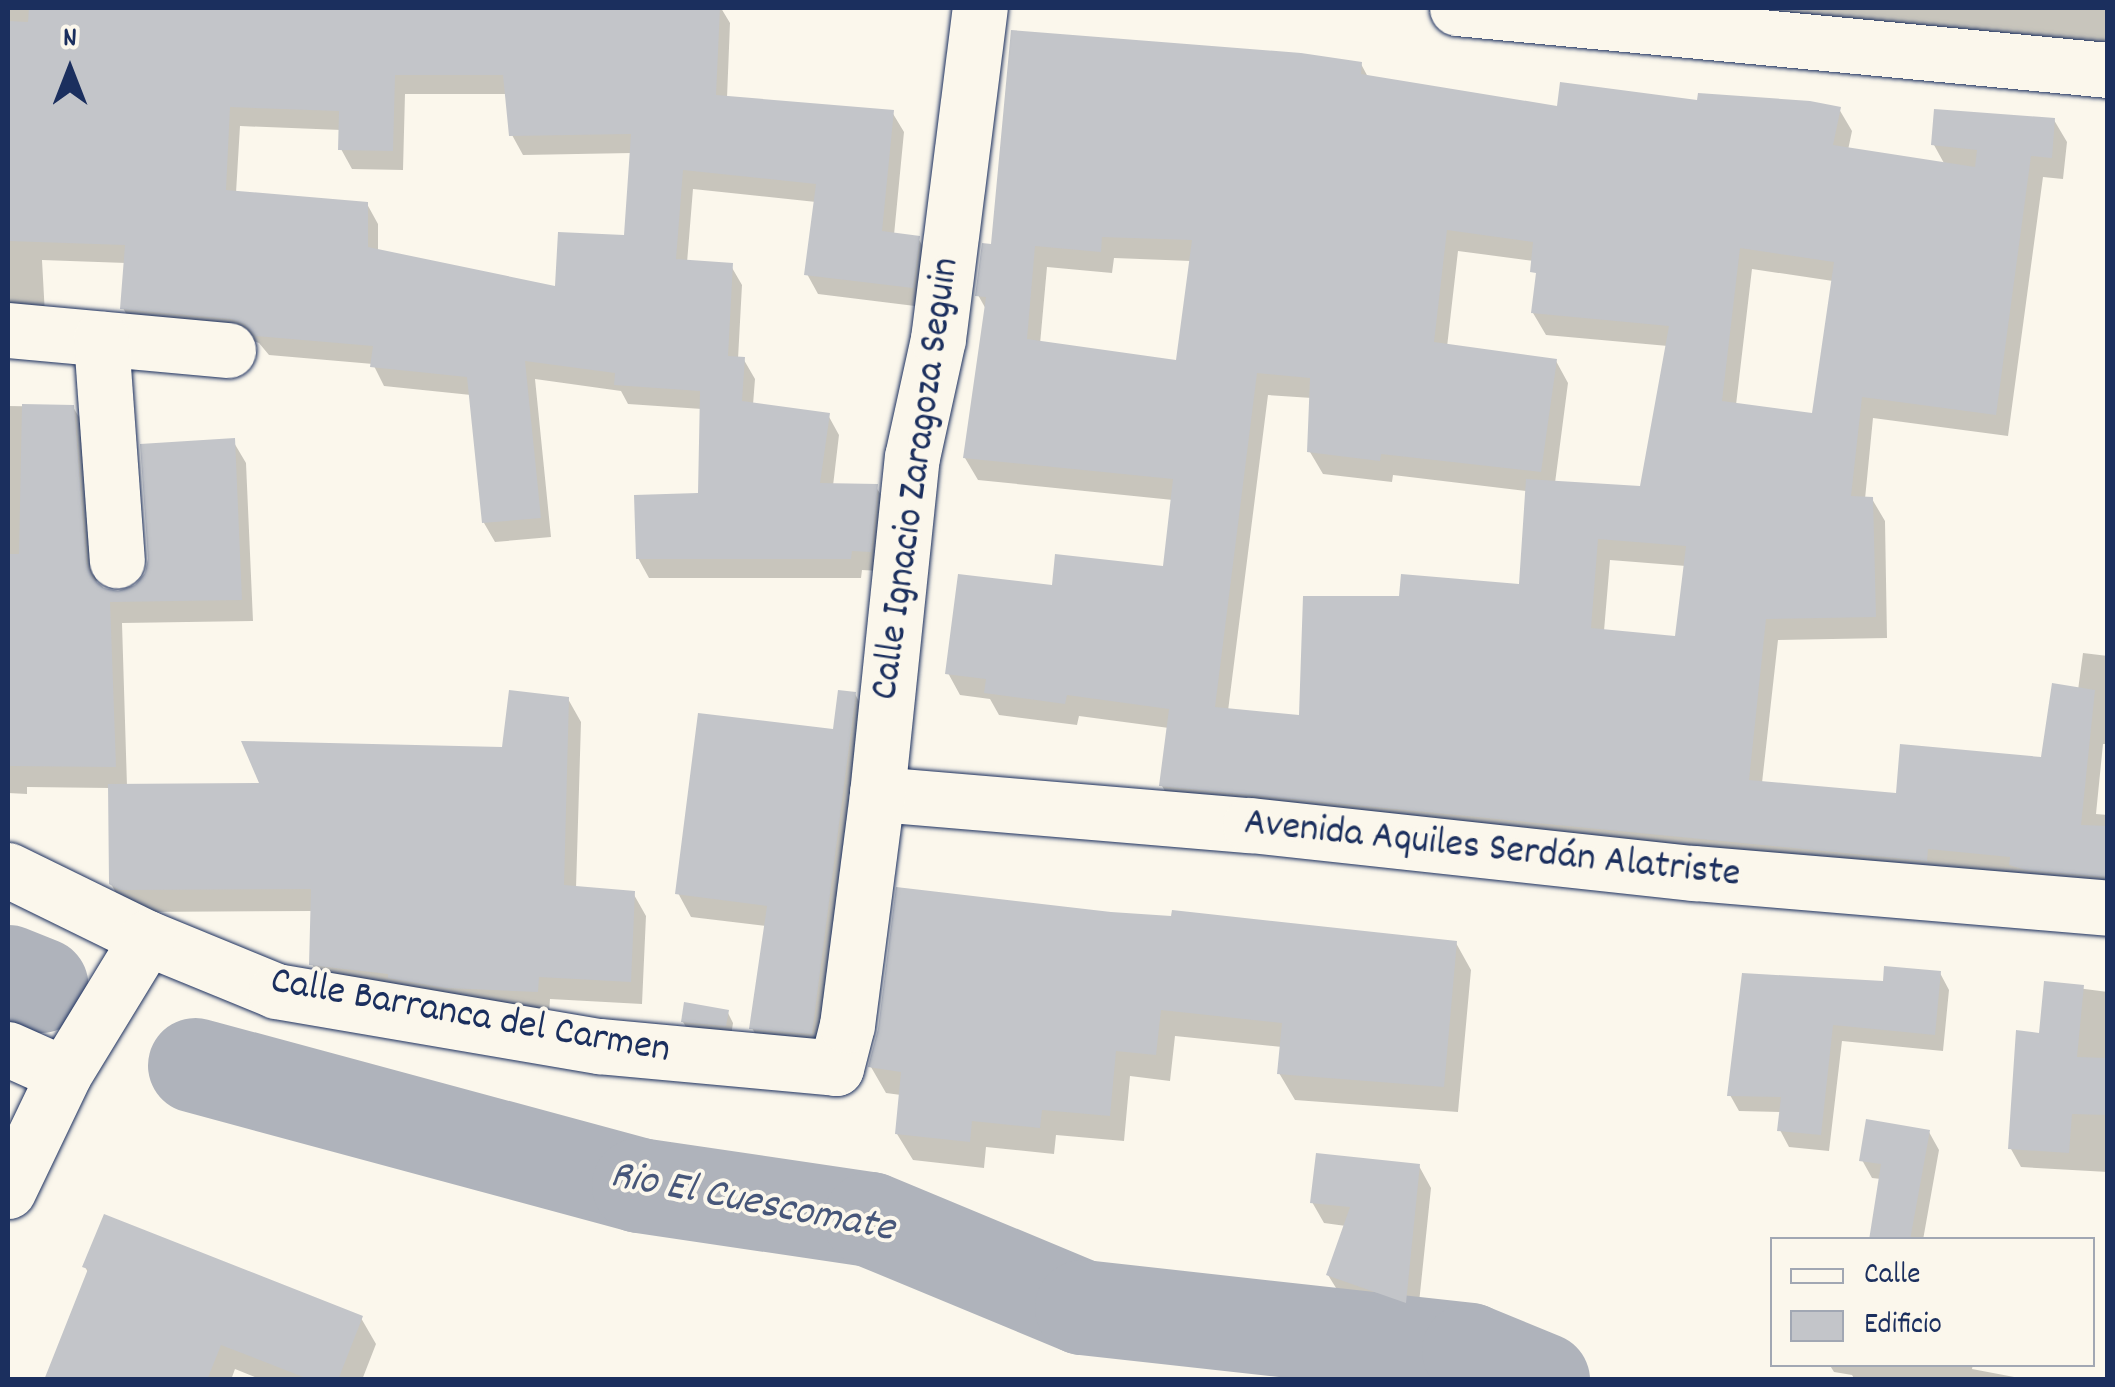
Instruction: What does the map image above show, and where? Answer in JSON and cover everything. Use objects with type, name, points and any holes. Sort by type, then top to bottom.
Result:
[{"type":"street","name":"Calle Ignacio Zaragoza Seguin","points":[[836,1068],[847,1025],[877,794],[912,457],[938,339],[980,8]]},
{"type":"street","points":[[1458,8],[2108,70]]},
{"type":"street","points":[[8,330],[228,350]]},
{"type":"street","points":[[101,339],[117,560]]},
{"type":"street","name":"Avenida Aquiles Serdán Alatriste","points":[[877,794],[1250,825],[1694,873],[2108,908]]},
{"type":"street","name":"Calle Barranca del Carmen","points":[[8,870],[139,952],[276,991],[599,1046],[836,1068]]},
{"type":"street","points":[[8,1191],[73,1060],[139,952]]},
{"type":"street","points":[[8,1049],[73,1060]]},
{"type":"building","points":[[29,8],[720,8],[716,95],[894,110],[882,231],[920,236],[913,288],[804,275],[816,184],[683,170],[676,259],[733,263],[728,356],[745,357],[742,401],[830,413],[820,483],[878,484],[871,552],[852,551],[851,559],[636,559],[634,495],[698,493],[700,391],[614,385],[615,373],[525,361],[541,518],[482,523],[467,377],[370,367],[373,346],[256,336],[245,324],[231,319],[120,309],[125,245],[8,241],[8,21],[28,22]],"holes":[[[395,75],[503,75],[509,136],[631,134],[624,235],[558,232],[555,286],[368,247],[368,202],[226,190],[230,107],[339,111],[338,150],[393,151]]]},
{"type":"building","points":[[1011,30],[1301,53],[1362,62],[1361,74],[1557,106],[1560,82],[1697,100],[1698,93],[1810,101],[1841,107],[1833,145],[1975,167],[1977,150],[1931,145],[1934,109],[2055,118],[2052,158],[2031,156],[1996,415],[1862,397],[1851,496],[1873,497],[1876,617],[1766,619],[1749,780],[1896,793],[1900,744],[2041,757],[2052,683],[2095,690],[2081,825],[2108,826],[2108,877],[2026,870],[2009,865],[2010,857],[1928,849],[1927,861],[1159,786],[1169,709],[1067,695],[1065,704],[984,693],[986,679],[945,674],[958,574],[1052,585],[1055,554],[1163,566],[1173,479],[963,458],[986,297],[975,296],[982,243],[991,244]],"holes":[[[1447,230],[1533,242],[1530,272],[1536,273],[1531,313],[1669,326],[1640,486],[1526,479],[1519,584],[1401,574],[1399,596],[1303,596],[1299,715],[1215,707],[1257,373],[1310,378],[1307,452],[1380,461],[1381,454],[1541,472],[1557,359],[1434,342]],[[1102,237],[1192,240],[1176,360],[1027,339],[1035,246],[1101,252]],[[1740,248],[1834,262],[1812,413],[1722,401]],[[1598,539],[1686,546],[1675,636],[1591,628]]]},
{"type":"building","points":[[22,404],[74,405],[86,563],[92,578],[104,588],[118,591],[135,585],[145,573],[148,559],[140,444],[235,438],[242,600],[110,602],[116,767],[8,766],[8,554],[19,554]]},
{"type":"building","points":[[509,690],[569,697],[564,885],[635,891],[631,982],[539,977],[538,992],[446,988],[388,978],[388,974],[309,965],[311,889],[120,890],[109,884],[108,784],[259,783],[241,741],[502,747]]},
{"type":"building","points":[[838,690],[856,692],[812,1034],[749,1029],[767,906],[675,894],[698,713],[833,729]]},
{"type":"building","points":[[896,887],[1111,912],[1171,916],[1172,910],[1457,941],[1444,1087],[1277,1074],[1282,1023],[1161,1010],[1156,1055],[1116,1051],[1110,1116],[1042,1110],[1040,1128],[972,1121],[970,1142],[895,1134],[901,1072],[868,1067],[878,1029]]},
{"type":"building","points":[[1884,966],[1941,971],[1935,1035],[1833,1025],[1821,1135],[1777,1131],[1781,1097],[1727,1096],[1742,973],[1883,981]]},
{"type":"building","points":[[2044,981],[2084,985],[2077,1057],[2108,1058],[2108,1115],[2072,1114],[2069,1153],[2008,1149],[2016,1030],[2039,1033]]},
{"type":"building","points":[[684,1002],[729,1010],[726,1026],[681,1022]]},
{"type":"building","points":[[1866,1119],[1930,1130],[1911,1237],[1869,1237],[1881,1164],[1859,1161]]},
{"type":"building","points":[[1316,1153],[1420,1164],[1406,1303],[1326,1275],[1350,1207],[1310,1203]]},
{"type":"building","points":[[104,1214],[363,1316],[338,1380],[311,1380],[221,1345],[207,1380],[44,1380],[88,1269],[82,1267]]},
{"type":"waterway","name":"Rio El Cuescomate","points":[[8,972],[40,985]]},
{"type":"waterway","name":"Rio El Cuescomate","points":[[195,1065],[639,1185],[870,1219],[1082,1307],[1469,1350],[1542,1380]]}]
